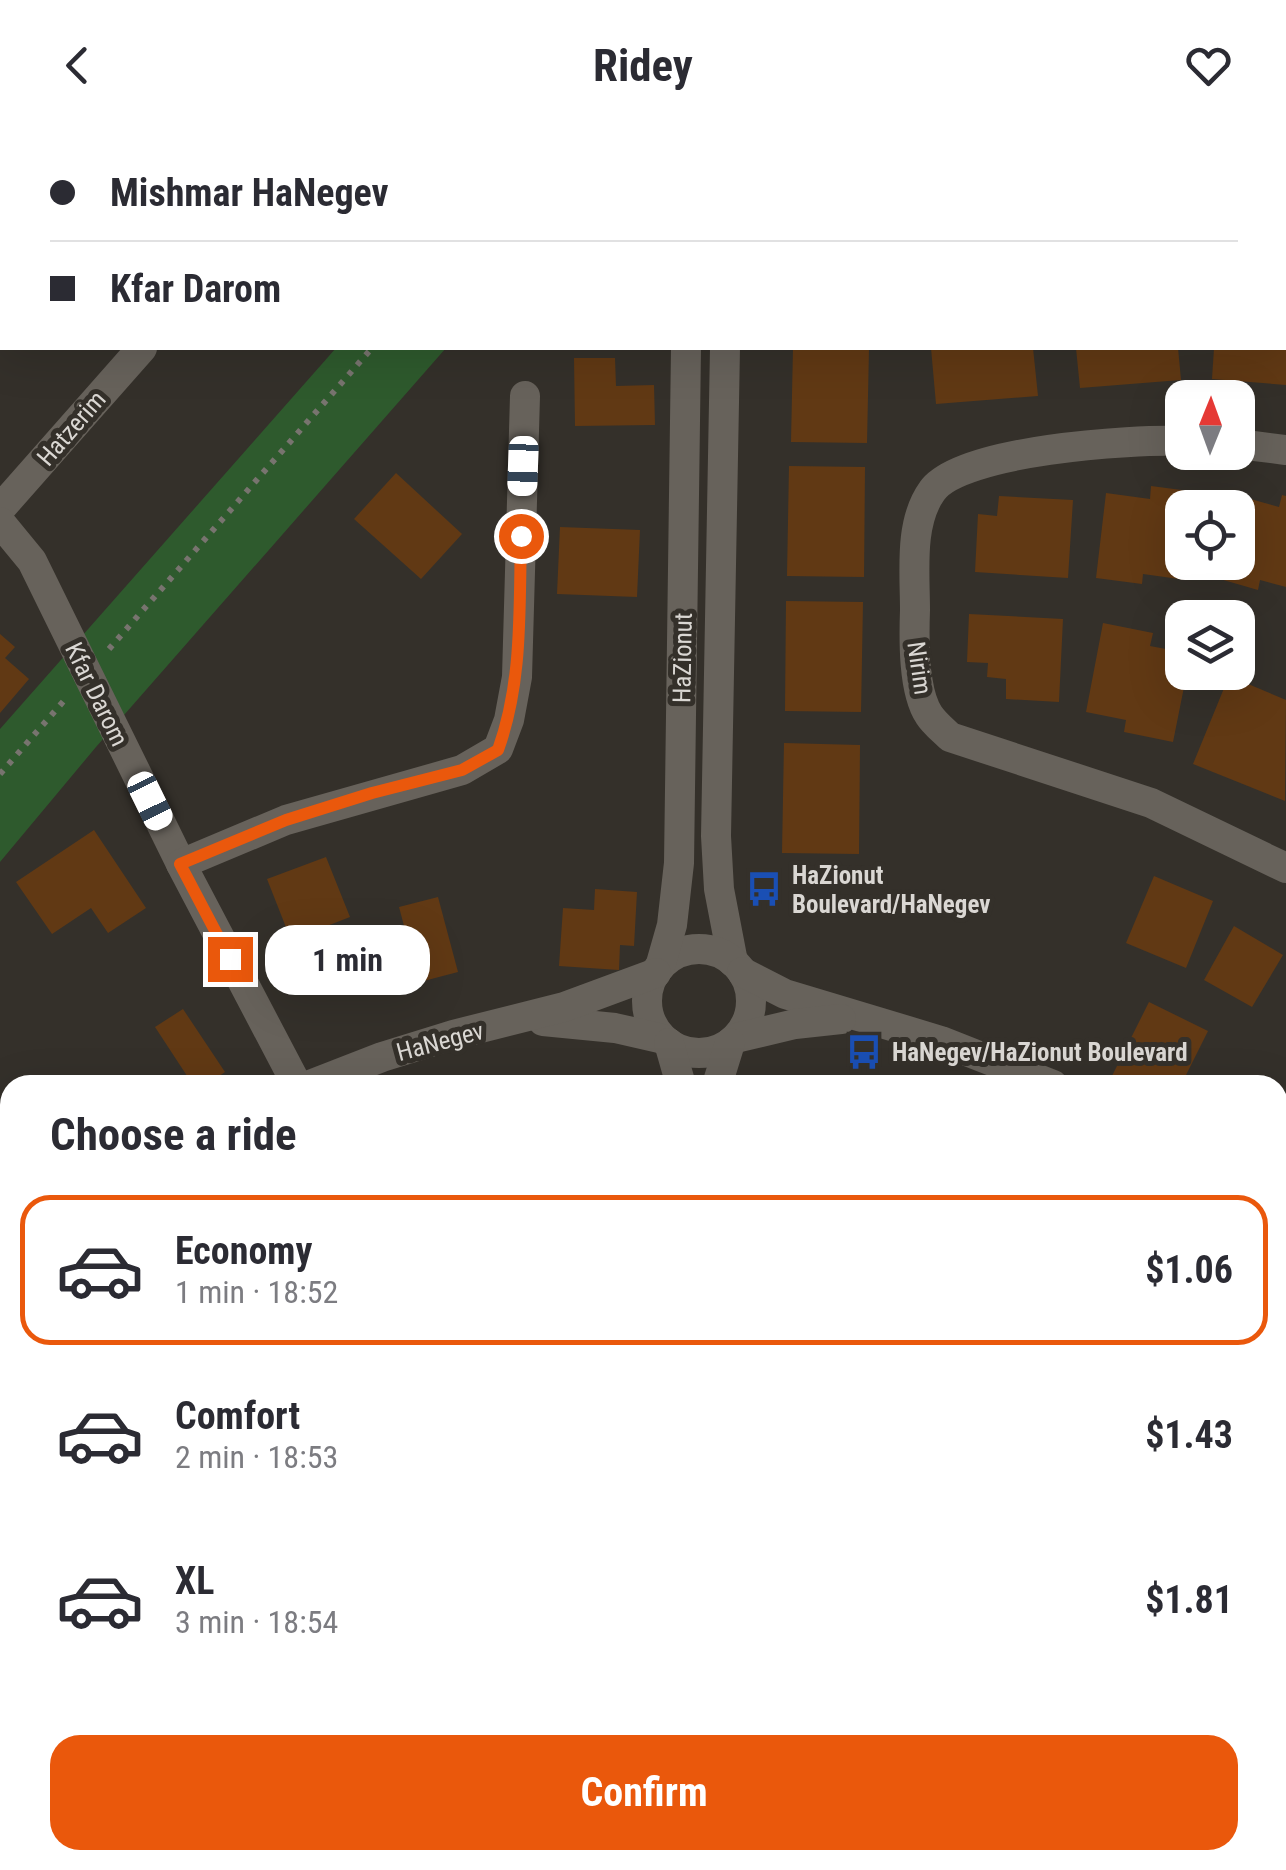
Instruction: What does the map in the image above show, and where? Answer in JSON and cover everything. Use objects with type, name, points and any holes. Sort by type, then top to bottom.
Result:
[{"type":"street","name":"Hatzerim","points":[[0,510],[140,350]]},
{"type":"street","name":"HaZionut","points":[[658,970],[672,925],[679,863],[686,350]]},
{"type":"street","name":"HaZionut","points":[[725,350],[716,836],[719,889],[737,967]]},
{"type":"street","points":[[180,864],[286,820],[462,770],[498,750],[518,677],[525,396]]},
{"type":"street","name":"Nirim","points":[[1165,442],[1092,445],[1002,458],[963,469],[933,488],[918,520],[916,553],[914,646],[927,713],[950,737],[1151,803],[1286,868]]},
{"type":"street","points":[[1255,446],[1286,450]]},
{"type":"street","name":"Kfar Darom","points":[[0,522],[32,561],[180,864],[292,1075]]},
{"type":"street","points":[[859,1018],[795,1024],[703,1053],[689,1052],[666,1041],[654,1028],[648,1007],[650,986],[658,970],[672,958],[692,950],[713,952],[785,994],[941,1041],[1014,1075]]},
{"type":"street","points":[[721,1075],[751,1006],[750,992],[737,967]]},
{"type":"street","name":"HaNegev","points":[[336,1075],[453,1035],[590,999],[658,970]]},
{"type":"street","name":"HaNegev","points":[[514,1021],[572,1022],[666,1041]]},
{"type":"street","points":[[666,1041],[678,1075]]},
{"type":"path","points":[[0,774],[370,350]]},
{"type":"green space","points":[[334,350],[444,350],[0,862],[0,729]]},
{"type":"building","points":[[793,350],[869,350],[867,443],[791,442]]},
{"type":"building","points":[[931,350],[1033,350],[1038,396],[936,404]]},
{"type":"building","points":[[1076,350],[1178,350],[1181,380],[1080,388]]},
{"type":"building","points":[[1214,350],[1286,350],[1286,385],[1212,379]]},
{"type":"building","points":[[574,358],[615,358],[616,386],[654,385],[655,425],[575,426]]},
{"type":"building","points":[[789,466],[865,467],[864,577],[787,576]]},
{"type":"building","points":[[396,473],[462,534],[421,579],[354,519]]},
{"type":"building","points":[[1151,486],[1182,490],[1165,490],[1165,577],[1143,574],[1142,584],[1096,578],[1106,493],[1150,499]]},
{"type":"building","points":[[1282,495],[1286,496],[1286,587],[1260,580],[1258,590],[1223,580],[1255,580],[1255,500],[1279,507]]},
{"type":"building","points":[[999,496],[1073,500],[1068,578],[975,572],[978,514],[997,516]]},
{"type":"building","points":[[560,527],[640,530],[637,597],[557,594]]},
{"type":"building","points":[[786,601],[863,602],[861,712],[785,711]]},
{"type":"building","points":[[969,614],[1063,619],[1059,702],[1006,699],[1006,679],[987,677],[988,663],[967,662]]},
{"type":"building","points":[[1103,623],[1153,633],[1150,646],[1165,649],[1165,690],[1183,690],[1173,742],[1124,732],[1126,720],[1086,712]]},
{"type":"building","points":[[0,634],[15,647],[5,658],[29,679],[0,713]]},
{"type":"building","points":[[1255,687],[1286,700],[1285,801],[1193,764],[1223,690],[1255,690]]},
{"type":"building","points":[[784,743],[860,745],[859,854],[782,853]]},
{"type":"building","points":[[94,830],[146,908],[108,933],[91,908],[52,934],[16,882]]},
{"type":"building","points":[[326,857],[350,917],[291,940],[267,879]]},
{"type":"building","points":[[1154,876],[1213,901],[1186,968],[1126,943]]},
{"type":"building","points":[[595,889],[637,892],[634,946],[620,945],[619,970],[559,966],[563,908],[594,910]]},
{"type":"building","points":[[438,897],[458,972],[397,988],[384,937],[407,937],[399,907]]},
{"type":"building","points":[[1234,926],[1283,955],[1252,1007],[1204,980]]},
{"type":"building","points":[[1149,1002],[1208,1031],[1186,1075],[1112,1075]]},
{"type":"building","points":[[183,1009],[225,1072],[186,1075],[155,1027]]},
{"type":"place","name":"HaZionut Boulevard/HaNegev","points":[[764,889]]},
{"type":"place","name":"HaNegev/HaZionut Boulevard","points":[[864,1052]]},
{"type":"route","points":[[230,959],[180,864],[286,820],[462,770],[498,750],[518,677],[521,536]]}]
